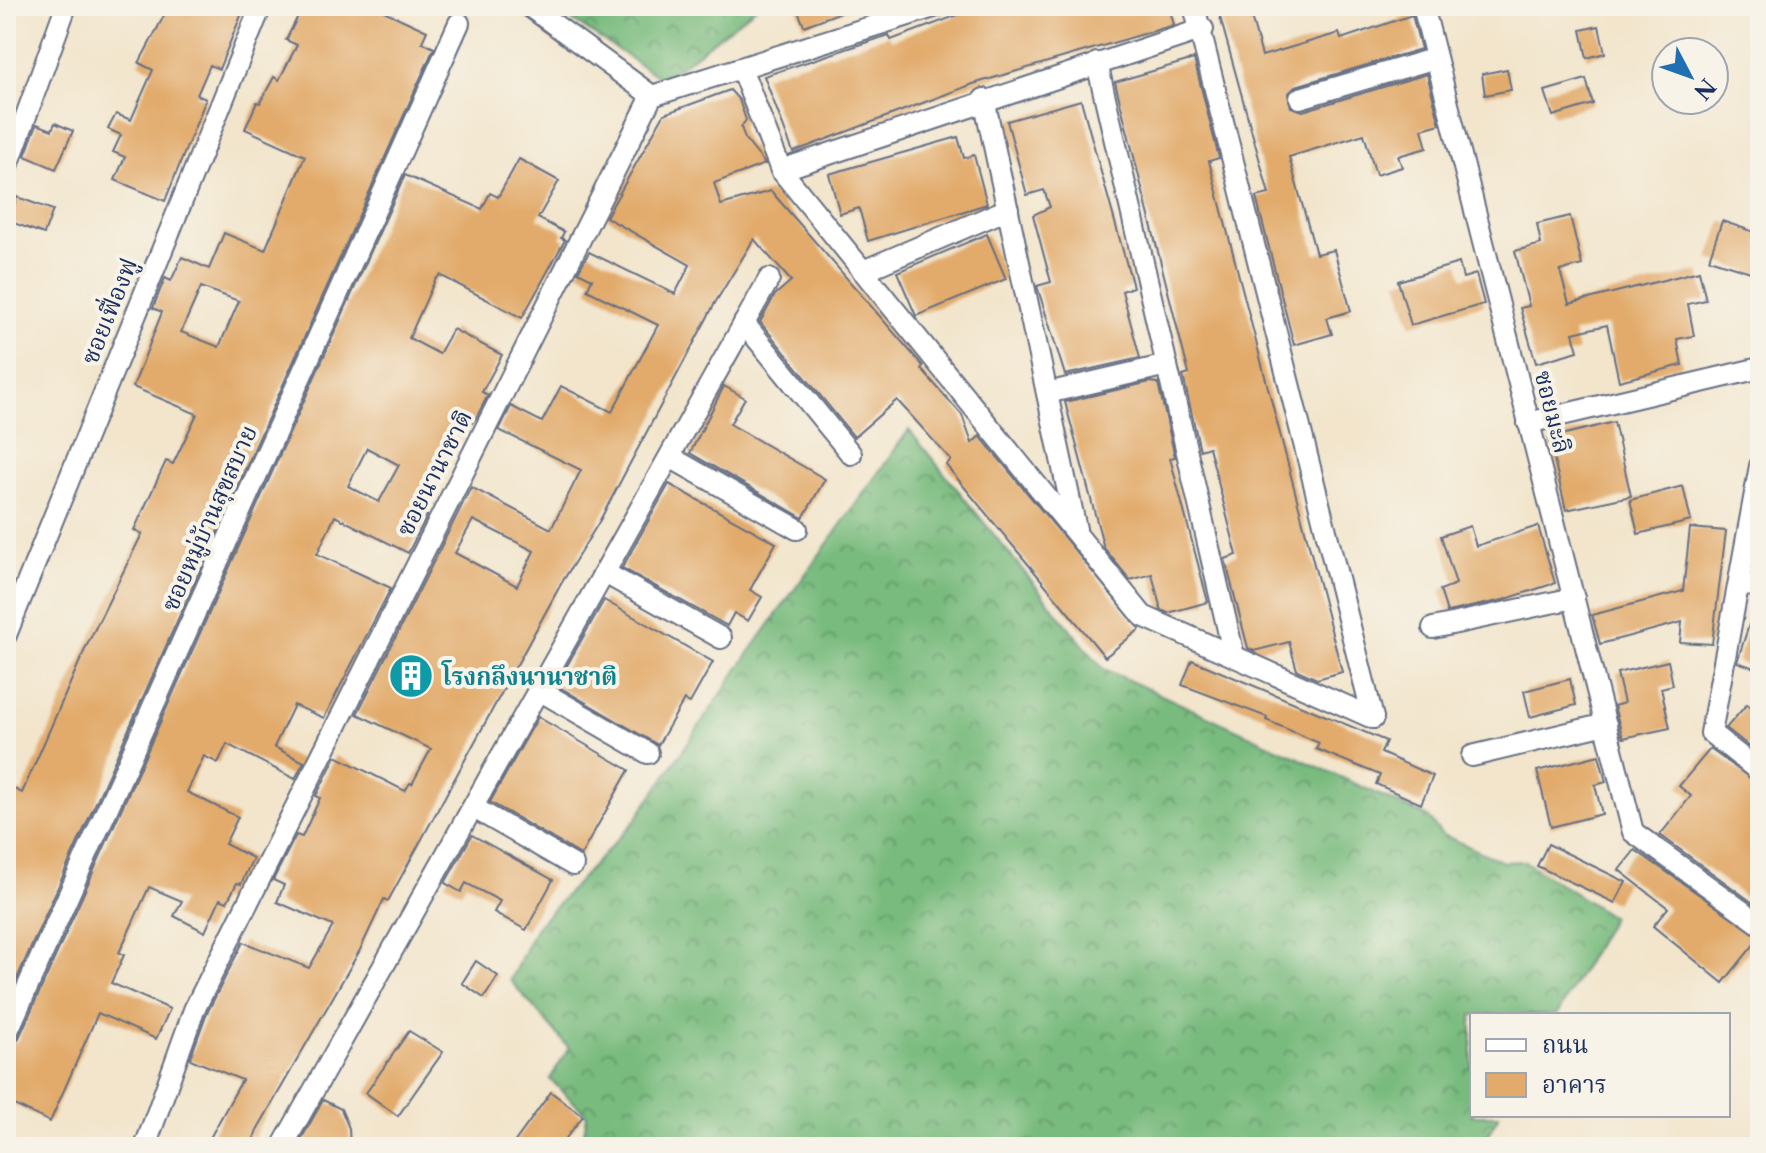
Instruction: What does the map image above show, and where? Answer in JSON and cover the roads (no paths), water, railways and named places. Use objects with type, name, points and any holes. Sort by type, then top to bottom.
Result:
[{"type":"street","points":[[6,171],[66,6]]},
{"type":"street","name":"ซอยเฟื่องฟู","points":[[6,635],[261,6]]},
{"type":"street","points":[[529,6],[652,96],[937,6]]},
{"type":"street","points":[[741,68],[781,170],[1143,616],[1373,718],[1203,29],[1194,6]]},
{"type":"street","name":"ซอยมะลิ","points":[[1423,6],[1633,832],[1760,924]]},
{"type":"street","name":"ซอยหมู่บ้านสุขสบาย","points":[[6,1035],[459,23]]},
{"type":"street","points":[[781,170],[984,99],[1203,29]]},
{"type":"street","points":[[1300,98],[1436,58]]},
{"type":"street","points":[[1097,63],[1234,656]]},
{"type":"street","name":"ซอยนานาชาติ","points":[[145,1147],[194,1010],[652,96]]},
{"type":"street","points":[[984,99],[1077,535]]},
{"type":"street","points":[[863,271],[1008,209]]},
{"type":"street","points":[[282,1147],[769,279]]},
{"type":"street","points":[[744,323],[851,454]]},
{"type":"street","points":[[1047,393],[1167,365]]},
{"type":"street","points":[[1528,423],[1760,368]]},
{"type":"street","points":[[670,457],[797,529]]},
{"type":"street","points":[[1760,466],[1750,586],[1711,733],[1760,772]]},
{"type":"street","points":[[605,573],[721,638]]},
{"type":"street","points":[[1433,628],[1574,598]]},
{"type":"street","points":[[539,690],[648,753]]},
{"type":"street","points":[[1472,756],[1606,724]]},
{"type":"street","points":[[474,808],[573,865]]},
{"type":"place","name":"โรงกลึงนานาชาติ","points":[[411,676]]}]
